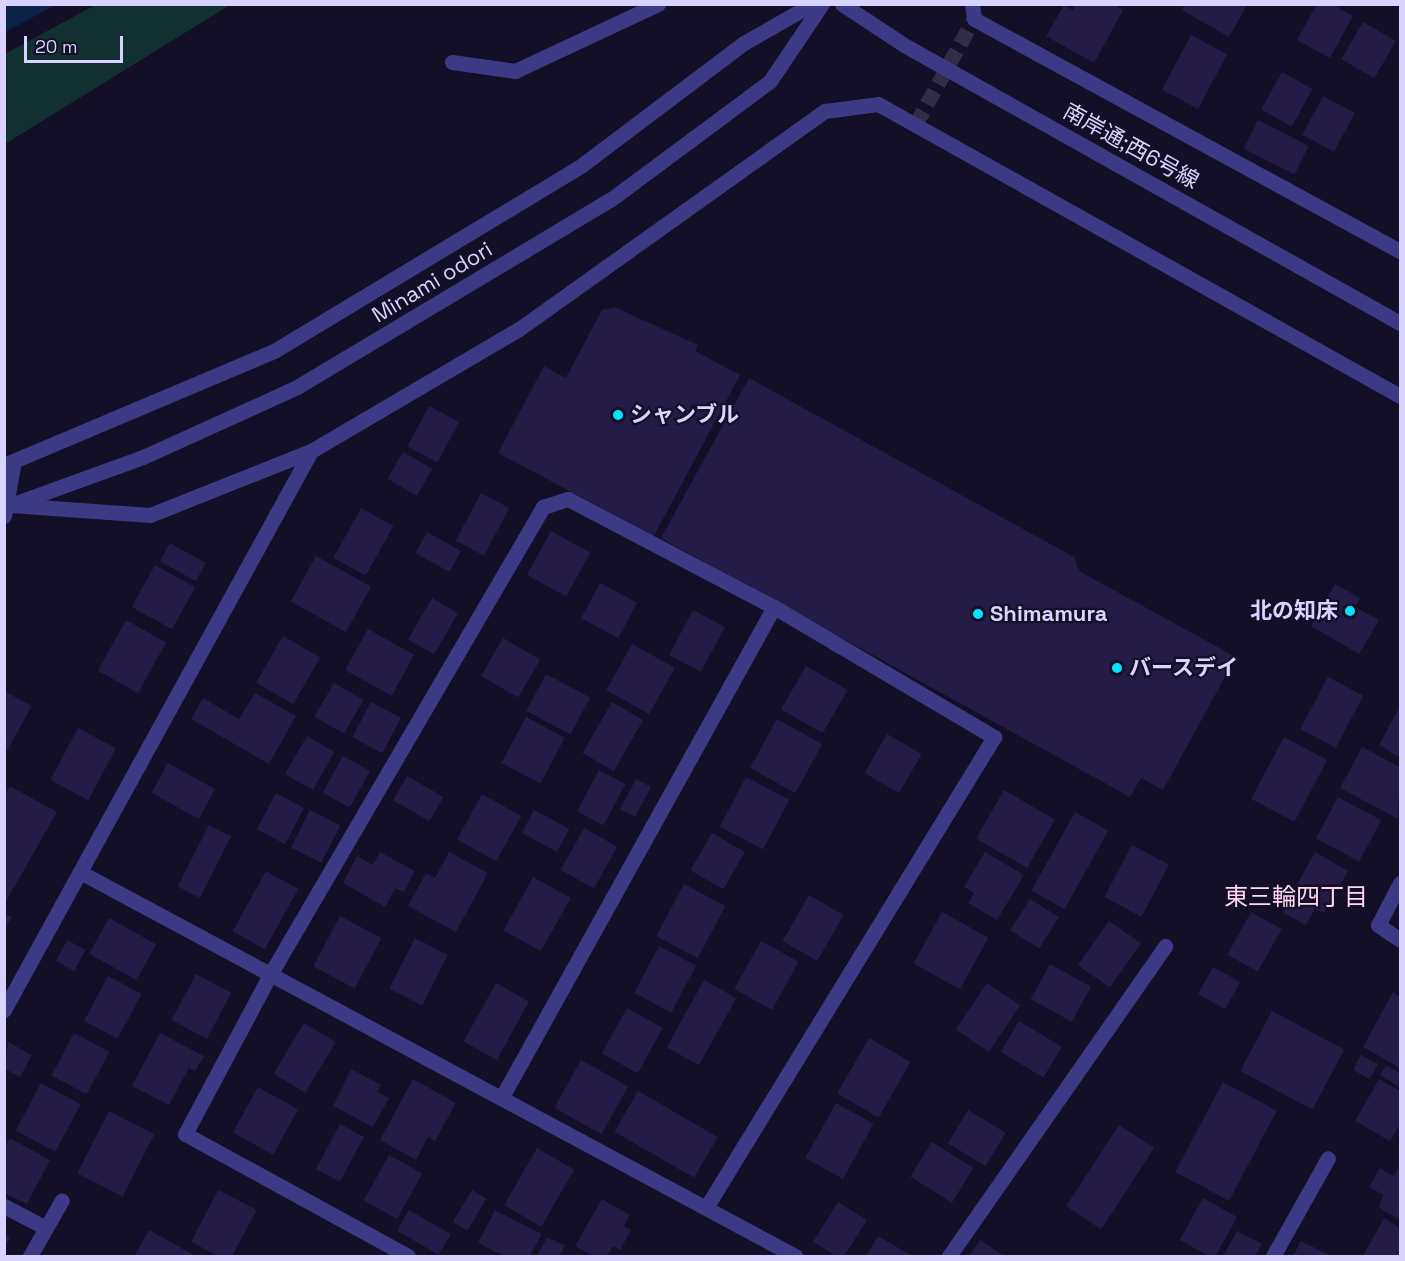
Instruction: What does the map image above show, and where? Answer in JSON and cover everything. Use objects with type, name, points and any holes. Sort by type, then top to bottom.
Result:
[{"type":"street","points":[[452,62],[515,71],[658,4]]},
{"type":"street","name":"Minami odori","points":[[9,463],[274,351],[582,165],[744,43],[812,4]]},
{"type":"street","name":"Minami odori","points":[[7,510],[143,457],[297,387],[610,200],[770,81],[822,4]]},
{"type":"street","name":"南岸通;西6号線","points":[[842,4],[904,45],[1401,323]]},
{"type":"street","points":[[972,4],[974,19],[1401,251]]},
{"type":"street","points":[[9,463],[7,510],[150,515],[311,451],[519,328],[825,111],[878,104],[1401,396]]},
{"type":"street","points":[[4,1010],[311,451]]},
{"type":"street","points":[[408,1257],[185,1134],[271,973],[543,507],[568,499],[774,607],[994,737],[707,1206]]},
{"type":"street","points":[[503,1095],[774,607]]},
{"type":"street","points":[[80,872],[503,1095],[707,1206],[795,1257]]},
{"type":"street","points":[[1401,883],[1378,925],[1401,940]]},
{"type":"street","points":[[949,1257],[1165,946]]},
{"type":"street","points":[[1273,1257],[1329,1158]]},
{"type":"street","points":[[30,1257],[62,1200]]},
{"type":"street","points":[[4,1206],[46,1228]]},
{"type":"green space","points":[[95,5],[230,5],[5,144],[5,54]]},
{"type":"water","points":[[5,4],[56,4],[56,5],[5,32]]},
{"type":"building","points":[[1076,4],[1113,4],[1123,10],[1094,63],[1046,36],[1064,5],[1073,10]]},
{"type":"building","points":[[1185,4],[1242,4],[1246,7],[1229,37],[1182,10]]},
{"type":"building","points":[[1317,4],[1332,4],[1353,16],[1330,58],[1297,40]]},
{"type":"building","points":[[1363,22],[1396,41],[1374,78],[1342,59]]},
{"type":"building","points":[[1191,35],[1227,54],[1198,109],[1162,90]]},
{"type":"building","points":[[1282,72],[1313,89],[1292,127],[1261,110]]},
{"type":"building","points":[[1323,96],[1355,113],[1334,152],[1302,135]]},
{"type":"building","points":[[1258,120],[1309,146],[1294,174],[1243,149]]},
{"type":"building","name":"シャンブル","points":[[614,307],[698,345],[695,351],[740,375],[654,536],[498,453],[544,366],[566,378],[602,310]]},
{"type":"building","name":"Shimamura","points":[[749,378],[1074,557],[1079,571],[1236,657],[1163,790],[1141,778],[1130,797],[661,538]]},
{"type":"building","points":[[429,406],[459,422],[437,463],[407,447]]},
{"type":"building","points":[[403,452],[432,469],[417,496],[388,479]]},
{"type":"building","points":[[481,493],[509,508],[484,556],[456,541]]},
{"type":"building","points":[[361,508],[393,526],[366,576],[333,558]]},
{"type":"building","points":[[551,531],[590,553],[566,597],[527,575]]},
{"type":"building","points":[[427,532],[461,551],[449,572],[415,553]]},
{"type":"building","points":[[170,543],[206,563],[196,581],[160,561]]},
{"type":"building","points":[[316,556],[371,587],[346,632],[291,601]]},
{"type":"building","points":[[155,565],[195,587],[172,629],[132,607]]},
{"type":"building","points":[[600,583],[637,603],[618,638],[581,618]]},
{"type":"building","points":[[1335,584],[1360,598],[1355,607],[1379,620],[1359,654],[1311,626]]},
{"type":"building","points":[[432,598],[458,613],[434,655],[408,640]]},
{"type":"building","points":[[693,610],[725,627],[701,672],[669,655]]},
{"type":"building","points":[[126,620],[166,642],[138,693],[98,671]]},
{"type":"building","points":[[368,629],[414,655],[392,696],[345,670]]},
{"type":"building","points":[[283,636],[320,658],[293,704],[256,683]]},
{"type":"building","points":[[503,638],[540,659],[518,698],[481,676]]},
{"type":"building","points":[[632,644],[675,668],[649,714],[606,690]]},
{"type":"building","points":[[806,666],[848,690],[823,733],[781,709]]},
{"type":"building","points":[[546,674],[590,697],[570,735],[526,711]]},
{"type":"building","points":[[1328,677],[1363,696],[1336,748],[1300,729]]},
{"type":"building","points":[[334,683],[363,700],[344,734],[314,717]]},
{"type":"building","points":[[4,691],[32,706],[4,756]]},
{"type":"building","points":[[255,693],[296,716],[269,764],[191,719],[203,698],[239,719]]},
{"type":"building","points":[[371,702],[401,718],[382,753],[352,737]]},
{"type":"building","points":[[612,702],[643,720],[614,771],[582,753]]},
{"type":"building","points":[[1400,706],[1400,758],[1379,745]]},
{"type":"building","points":[[526,717],[565,738],[540,784],[502,763]]},
{"type":"building","points":[[777,719],[822,744],[795,793],[750,768]]},
{"type":"building","points":[[78,728],[116,748],[88,800],[50,780]]},
{"type":"building","points":[[887,734],[922,754],[899,793],[864,773]]},
{"type":"building","points":[[307,736],[335,752],[313,790],[285,774]]},
{"type":"building","points":[[1284,737],[1327,760],[1294,822],[1251,799]]},
{"type":"building","points":[[1362,747],[1400,767],[1398,819],[1340,788]]},
{"type":"building","points":[[343,756],[370,771],[350,808],[323,793]]},
{"type":"building","points":[[168,763],[215,789],[199,819],[152,793]]},
{"type":"building","points":[[599,770],[625,784],[603,826],[577,811]]},
{"type":"building","points":[[407,776],[443,797],[429,821],[393,800]]},
{"type":"building","points":[[746,777],[789,800],[763,849],[720,826]]},
{"type":"building","points":[[636,779],[651,787],[635,817],[620,809]]},
{"type":"building","points":[[10,786],[57,812],[4,905],[4,796]]},
{"type":"building","points":[[1004,790],[1055,819],[1027,868],[976,838]]},
{"type":"building","points":[[276,793],[304,808],[285,844],[257,829]]},
{"type":"building","points":[[482,794],[521,816],[496,861],[457,839]]},
{"type":"building","points":[[1338,797],[1381,820],[1359,862],[1316,838]]},
{"type":"building","points":[[310,810],[340,825],[321,863],[291,847]]},
{"type":"building","points":[[534,810],[569,829],[557,852],[522,833]]},
{"type":"building","points":[[1075,812],[1108,830],[1065,909],[1031,891]]},
{"type":"building","points":[[209,825],[231,836],[200,898],[178,886]]},
{"type":"building","points":[[584,828],[617,846],[594,888],[561,870]]},
{"type":"building","points":[[712,833],[745,852],[723,889],[690,870]]},
{"type":"building","points":[[1132,845],[1169,865],[1141,917],[1104,897]]},
{"type":"building","points":[[380,852],[415,871],[404,892],[395,888],[385,907],[343,883],[357,856],[373,865]]},
{"type":"building","points":[[449,852],[488,873],[456,932],[408,906],[426,873],[435,878]]},
{"type":"building","points":[[985,852],[1024,875],[997,920],[968,903],[974,893],[964,887]]},
{"type":"building","points":[[1315,852],[1348,871],[1324,913],[1315,909],[1306,925],[1282,912]]},
{"type":"building","points":[[266,871],[298,889],[265,949],[233,931]]},
{"type":"building","points":[[533,877],[571,898],[541,951],[503,930]]},
{"type":"building","points":[[684,884],[725,906],[698,958],[656,936]]},
{"type":"building","points":[[809,895],[844,915],[817,961],[782,941]]},
{"type":"building","points":[[1030,899],[1059,917],[1039,948],[1010,930]]},
{"type":"building","points":[[942,912],[988,938],[960,989],[913,964]]},
{"type":"building","points":[[1251,912],[1282,929],[1258,972],[1227,955]]},
{"type":"building","points":[[4,914],[12,917],[4,930]]},
{"type":"building","points":[[340,916],[381,938],[355,988],[313,966]]},
{"type":"building","points":[[109,918],[156,944],[136,980],[89,954]]},
{"type":"building","points":[[1109,921],[1141,943],[1110,988],[1078,965]]},
{"type":"building","points":[[415,938],[448,955],[422,1006],[389,989]]},
{"type":"building","points":[[67,940],[86,950],[74,971],[56,961]]},
{"type":"building","points":[[761,941],[799,962],[772,1010],[734,989]]},
{"type":"building","points":[[659,946],[696,966],[671,1013],[634,993]]},
{"type":"building","points":[[1050,964],[1091,987],[1072,1022],[1031,999]]},
{"type":"building","points":[[1213,967],[1240,982],[1225,1009],[1198,994]]},
{"type":"building","points":[[196,974],[231,993],[207,1039],[172,1020]]},
{"type":"building","points":[[108,976],[142,994],[118,1039],[84,1021]]},
{"type":"building","points":[[704,980],[736,998],[699,1065],[667,1047]]},
{"type":"building","points":[[496,983],[529,1001],[497,1060],[464,1042]]},
{"type":"building","points":[[987,983],[1020,1005],[989,1052],[956,1029]]},
{"type":"building","points":[[1393,992],[1400,997],[1400,1068],[1363,1047]]},
{"type":"building","points":[[627,1008],[663,1028],[638,1073],[602,1053]]},
{"type":"building","points":[[1272,1011],[1344,1049],[1312,1110],[1240,1071]]},
{"type":"building","points":[[1019,1021],[1062,1047],[1043,1078],[1000,1052]]},
{"type":"building","points":[[304,1023],[336,1042],[305,1093],[274,1074]]},
{"type":"building","points":[[74,1033],[109,1052],[87,1094],[51,1075]]},
{"type":"building","points":[[160,1033],[204,1056],[195,1071],[189,1068],[169,1105],[132,1086]]},
{"type":"building","points":[[869,1038],[911,1062],[879,1117],[837,1093]]},
{"type":"building","points":[[8,1042],[32,1055],[20,1077],[5,1069]]},
{"type":"building","points":[[1361,1055],[1378,1064],[1370,1079],[1353,1070]]},
{"type":"building","points":[[581,1060],[628,1086],[602,1134],[554,1108]]},
{"type":"building","points":[[1386,1065],[1400,1073],[1398,1086],[1380,1075]]},
{"type":"building","points":[[351,1069],[381,1085],[377,1092],[389,1098],[373,1127],[333,1106]]},
{"type":"building","points":[[413,1079],[456,1103],[435,1141],[428,1137],[416,1160],[380,1140]]},
{"type":"building","points":[[1379,1079],[1400,1091],[1400,1124],[1390,1141],[1355,1121]]},
{"type":"building","points":[[1223,1082],[1277,1111],[1229,1201],[1175,1172]]},
{"type":"building","points":[[41,1083],[81,1104],[55,1152],[16,1131]]},
{"type":"building","points":[[258,1087],[298,1109],[273,1155],[233,1132]]},
{"type":"building","points":[[638,1091],[718,1137],[694,1178],[614,1132]]},
{"type":"building","points":[[836,1103],[874,1124],[843,1179],[805,1158]]},
{"type":"building","points":[[968,1110],[1006,1133],[986,1166],[948,1143]]},
{"type":"building","points":[[109,1111],[154,1134],[123,1197],[77,1173]]},
{"type":"building","points":[[340,1124],[364,1137],[340,1182],[316,1169]]},
{"type":"building","points":[[1119,1125],[1154,1148],[1101,1229],[1066,1206]]},
{"type":"building","points":[[10,1138],[50,1160],[27,1204],[4,1193],[4,1148]]},
{"type":"building","points":[[932,1142],[974,1168],[952,1203],[910,1177]]},
{"type":"building","points":[[537,1148],[574,1170],[541,1227],[504,1205]]},
{"type":"building","points":[[389,1155],[422,1173],[397,1219],[364,1200]]},
{"type":"building","points":[[1400,1164],[1400,1220],[1378,1207],[1384,1195],[1369,1187],[1380,1168],[1394,1176]]},
{"type":"building","points":[[218,1190],[257,1210],[232,1256],[218,1256],[191,1242]]},
{"type":"building","points":[[472,1190],[487,1199],[468,1230],[453,1222]]},
{"type":"building","points":[[1203,1198],[1237,1217],[1215,1256],[1209,1256],[1180,1240]]},
{"type":"building","points":[[602,1199],[630,1215],[624,1226],[631,1230],[620,1250],[613,1246],[607,1256],[594,1256],[575,1246]]},
{"type":"building","points":[[838,1202],[867,1220],[844,1256],[836,1256],[813,1242]]},
{"type":"building","points":[[409,1210],[451,1234],[439,1255],[397,1231]]},
{"type":"building","points":[[495,1210],[542,1234],[530,1256],[504,1256],[478,1243]]},
{"type":"building","points":[[1384,1218],[1400,1228],[1400,1256],[1363,1256]]},
{"type":"building","points":[[149,1230],[194,1255],[134,1256]]},
{"type":"building","points":[[1237,1231],[1262,1244],[1255,1256],[1223,1256]]},
{"type":"building","points":[[4,1234],[10,1237],[4,1248]]},
{"type":"building","points":[[878,1236],[912,1256],[866,1256]]},
{"type":"building","points":[[547,1237],[565,1246],[559,1256],[537,1256]]},
{"type":"building","points":[[980,1240],[1004,1256],[969,1256]]},
{"type":"building","points":[[1301,1241],[1331,1256],[1293,1256]]},
{"type":"tunnel","points":[[916,124],[974,19]]},
{"type":"place","name":"シャンブル","points":[[618,415]]},
{"type":"place","name":"北の知床","points":[[1350,611]]},
{"type":"place","name":"Shimamura","points":[[978,614]]},
{"type":"place","name":"バースデイ","points":[[1117,668]]},
{"type":"district","name":"東三輪四丁目","points":[[1296,897]]}]
